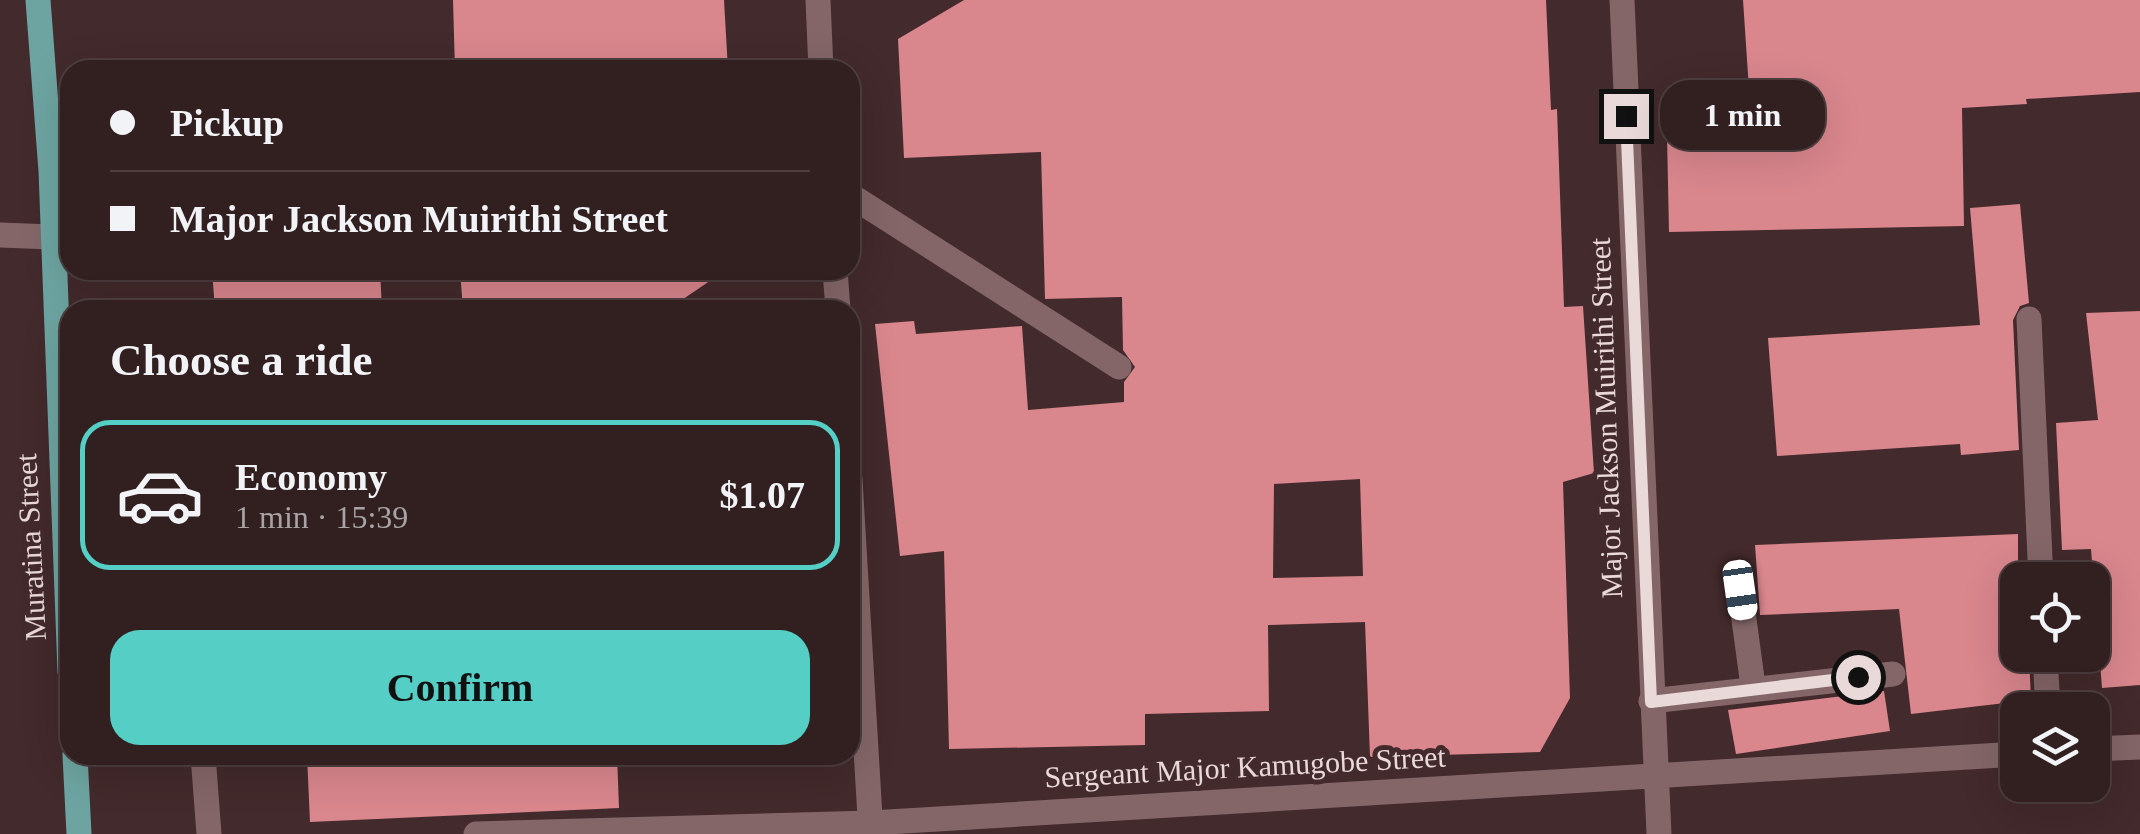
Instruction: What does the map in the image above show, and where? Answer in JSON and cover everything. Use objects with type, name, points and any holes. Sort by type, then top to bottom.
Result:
[{"type":"main road","name":"Muratina Street","points":[[38,0],[60,430]]},
{"type":"main road","points":[[76,765],[79,834]]},
{"type":"street","points":[[818,0],[821,60]]},
{"type":"street","name":"Major Jackson Muirithi Street","points":[[1622,0],[1660,834]]},
{"type":"street","points":[[860,202],[1119,367]]},
{"type":"street","points":[[0,235],[52,237]]},
{"type":"street","points":[[2028,319],[2041,562]]},
{"type":"street","points":[[1740,590],[1753,686]]},
{"type":"street","points":[[860,646],[871,828]]},
{"type":"street","points":[[1651,702],[1753,686],[1893,674]]},
{"type":"street","points":[[2110,749],[2140,747]]},
{"type":"street","name":"Sergeant Major Kamugobe Street","points":[[481,834],[871,828],[2000,755]]},
{"type":"street","points":[[203,765],[208,834]]},
{"type":"building","points":[[453,0],[724,0],[727,60],[455,60]]},
{"type":"building","points":[[964,0],[1546,0],[1551,110],[1557,109],[1564,307],[1583,306],[1594,473],[1563,482],[1570,698],[1540,752],[1370,757],[1365,622],[1268,625],[1269,711],[1145,714],[1145,745],[949,749],[944,551],[900,556],[875,324],[914,321],[916,334],[1022,326],[1028,410],[1124,402],[1124,382],[1135,367],[1123,350],[1122,297],[1045,299],[1041,152],[904,158],[898,39]],"holes":[[[1360,479],[1363,576],[1273,578],[1274,484]]]},
{"type":"building","points":[[1743,0],[2140,0],[2140,92],[2026,99],[2027,104],[1962,108],[1964,226],[1669,232],[1667,136],[1752,134]]},
{"type":"building","points":[[2020,204],[2029,303],[2020,306],[2013,320],[2019,450],[1961,455],[1960,444],[1777,456],[1768,338],[1980,325],[1970,208]]},
{"type":"building","points":[[213,280],[380,280],[382,300],[214,300]]},
{"type":"building","points":[[461,280],[711,280],[682,300],[462,300]]},
{"type":"building","points":[[2140,311],[2140,685],[2102,688],[2101,672],[2110,672],[2110,562],[2092,562],[2091,549],[2062,550],[2056,423],[2098,420],[2086,313]]},
{"type":"building","points":[[2018,534],[2018,562],[2000,562],[2000,672],[2030,672],[2031,692],[2000,692],[2000,704],[1911,714],[1899,609],[1760,615],[1755,545]]},
{"type":"building","points":[[1884,691],[1890,731],[1736,754],[1728,710]]},
{"type":"building","points":[[307,765],[617,765],[619,808],[310,822]]},
{"type":"route","points":[[1626,116],[1651,702],[1753,686],[1858,677]]}]
